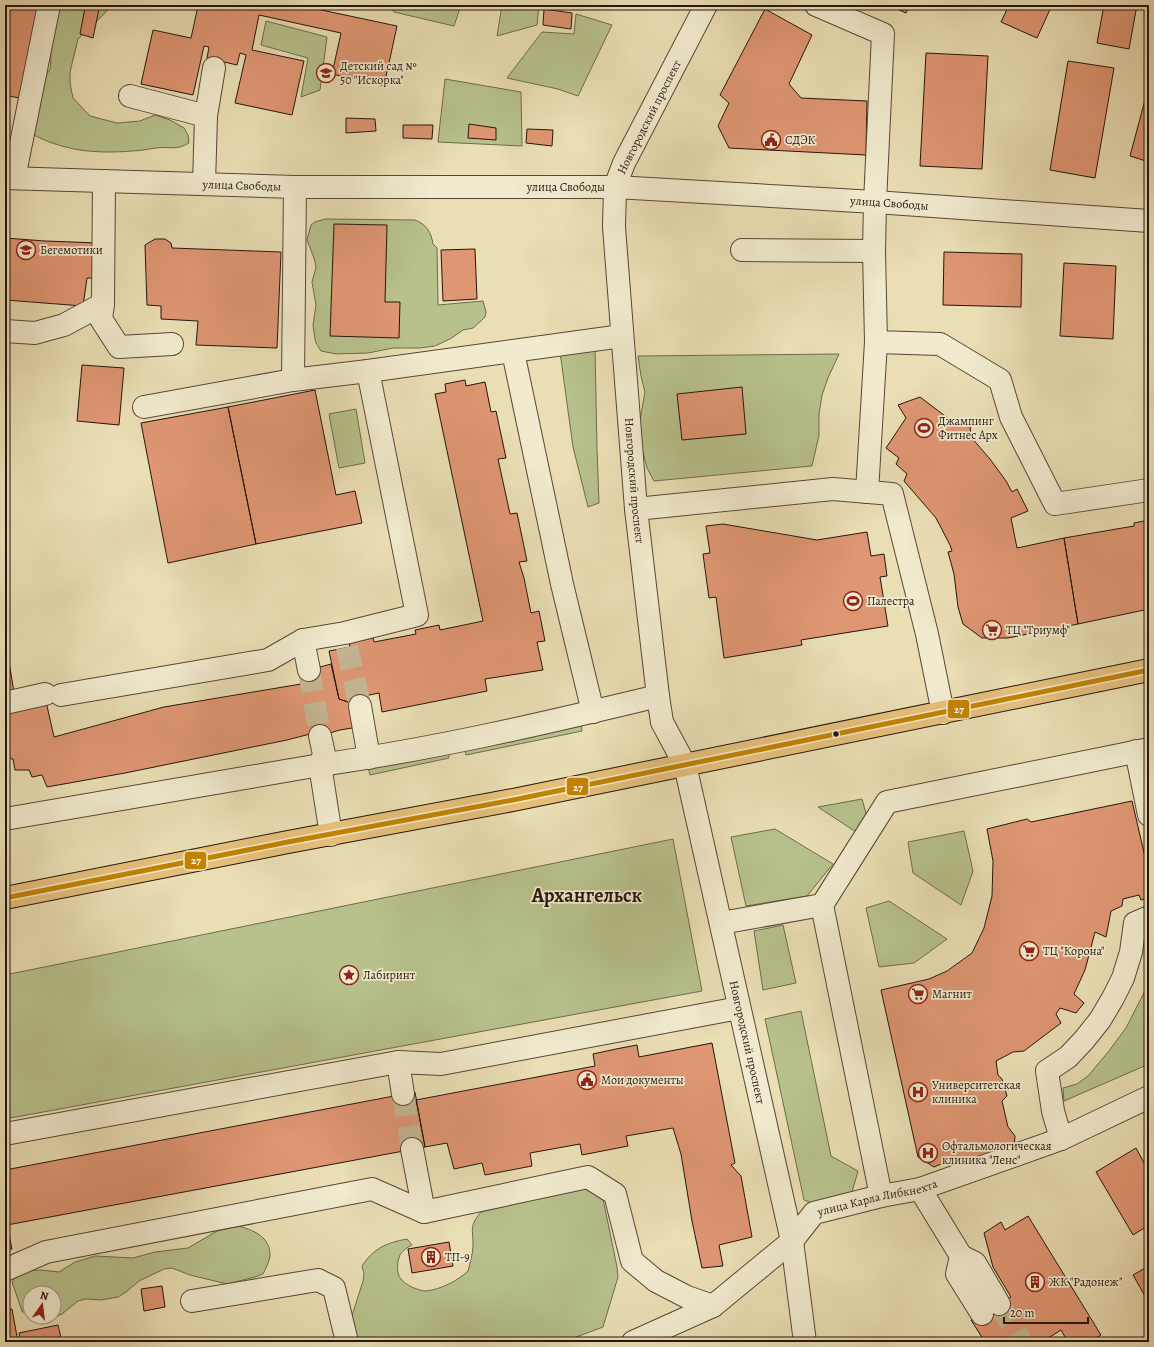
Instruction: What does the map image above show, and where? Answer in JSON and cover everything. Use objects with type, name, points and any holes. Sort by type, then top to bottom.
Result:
[{"type":"main road","points":[[5,898],[288,842],[513,800],[1149,670]]},
{"type":"street","points":[[9,178],[49,5]]},
{"type":"street","name":"Новгородский проспект","points":[[706,5],[624,163],[615,187],[614,227],[622,336],[636,509],[662,722],[685,765],[792,1241],[805,1342]]},
{"type":"street","points":[[816,5],[882,34],[874,251],[876,342],[866,492]]},
{"type":"street","points":[[204,184],[206,116],[214,68]]},
{"type":"street","points":[[130,96],[206,116]]},
{"type":"street","name":"улица Свободы","points":[[9,178],[295,187],[615,187],[875,202],[1149,221]]},
{"type":"street","points":[[104,181],[103,304],[101,319],[119,346],[172,344]]},
{"type":"street","points":[[293,380],[295,187]]},
{"type":"street","points":[[742,250],[874,251]]},
{"type":"street","points":[[5,331],[35,333],[64,325],[103,304]]},
{"type":"street","points":[[144,407],[293,380],[513,352],[622,336]]},
{"type":"street","points":[[876,342],[940,344],[1000,380],[1011,417],[1055,504],[1149,490]]},
{"type":"street","points":[[513,352],[562,584],[593,712]]},
{"type":"street","points":[[5,703],[268,660],[303,640],[346,640],[417,615],[368,371]]},
{"type":"street","points":[[636,509],[833,490],[892,494],[928,634],[943,713]]},
{"type":"street","points":[[303,640],[309,670]]},
{"type":"street","points":[[5,819],[369,758],[453,742],[593,712],[658,696]]},
{"type":"street","points":[[360,706],[369,758]]},
{"type":"street","points":[[320,736],[324,754],[320,765],[331,835]]},
{"type":"street","points":[[881,1196],[822,905],[887,802],[1143,750],[1149,815]]},
{"type":"street","points":[[721,923],[822,905]]},
{"type":"street","points":[[1060,1139],[1053,1111],[1047,1071],[1068,1057],[1100,1020],[1123,978],[1130,952],[1135,923],[1149,917]]},
{"type":"street","points":[[5,1134],[398,1062],[441,1064],[740,1008]]},
{"type":"street","points":[[398,1062],[403,1094]]},
{"type":"street","name":"улица Карла Либкнехта","points":[[633,1342],[665,1335],[713,1306],[792,1241],[814,1213],[881,1196],[920,1189],[1060,1139],[1149,1097]]},
{"type":"street","points":[[412,1149],[424,1212]]},
{"type":"street","points":[[5,1270],[46,1252],[372,1189],[424,1212],[588,1177],[616,1194],[632,1261],[656,1281],[687,1297],[713,1306]]},
{"type":"street","points":[[920,1189],[961,1256],[958,1274],[990,1309]]},
{"type":"street","points":[[192,1301],[318,1280],[334,1288],[347,1342]]},
{"type":"green space","points":[[43,5],[109,5],[109,8],[102,16],[78,39],[70,72],[70,83],[73,98],[90,116],[117,123],[140,121],[155,115],[170,120],[184,128],[188,135],[189,143],[177,148],[105,152],[80,150],[55,144],[30,133],[44,76],[49,72],[51,66],[50,49]]},
{"type":"green space","points":[[388,5],[463,5],[459,11],[454,26],[394,12]]},
{"type":"green space","points":[[502,5],[539,5],[537,25],[497,36]]},
{"type":"green space","points":[[576,14],[612,25],[578,96],[558,89],[507,78],[542,32],[574,34]]},
{"type":"green space","points":[[266,21],[327,37],[320,90],[301,97],[308,58],[261,45]]},
{"type":"green space","points":[[445,79],[521,92],[522,146],[438,142]]},
{"type":"green space","points":[[325,219],[415,220],[423,224],[428,229],[433,244],[437,248],[438,305],[483,301],[486,312],[485,317],[473,328],[463,330],[450,339],[435,346],[420,348],[393,348],[368,353],[336,354],[321,351],[316,343],[313,325],[316,305],[312,282],[316,267],[307,240],[311,225]]},
{"type":"green space","points":[[595,348],[599,503],[588,507],[573,447],[560,352]]},
{"type":"green space","points":[[839,354],[822,395],[819,414],[819,435],[812,466],[654,481],[647,468],[642,448],[640,420],[645,392],[638,356]]},
{"type":"green space","points":[[356,409],[365,463],[339,468],[329,414]]},
{"type":"green space","points":[[581,724],[582,731],[466,755],[464,747]]},
{"type":"green space","points":[[448,751],[449,758],[370,775],[368,768]]},
{"type":"green space","points":[[862,799],[867,817],[856,832],[818,807]]},
{"type":"green space","points":[[775,829],[833,864],[807,896],[746,906],[731,837]]},
{"type":"green space","points":[[964,831],[973,871],[961,905],[913,873],[908,842]]},
{"type":"green space","points":[[673,839],[702,991],[5,1119],[5,975]]},
{"type":"green space","points":[[889,901],[947,939],[914,963],[879,967],[866,908]]},
{"type":"green space","points":[[783,925],[796,983],[763,990],[754,931]]},
{"type":"green space","points":[[1149,983],[1149,1064],[1064,1101],[1063,1088],[1077,1084],[1088,1076],[1109,1051],[1126,1028]]},
{"type":"green space","points":[[801,1011],[831,1156],[858,1171],[852,1192],[814,1204],[804,1200],[765,1019]]},
{"type":"green space","points":[[588,1187],[602,1194],[617,1267],[618,1277],[603,1327],[563,1342],[359,1342],[351,1319],[363,1281],[364,1274],[362,1266],[371,1255],[381,1247],[393,1242],[407,1239],[412,1245],[401,1254],[399,1258],[399,1277],[412,1287],[420,1290],[426,1291],[438,1288],[454,1281],[468,1271],[473,1245],[473,1224],[481,1212]]},
{"type":"green space","points":[[237,1226],[249,1229],[260,1235],[264,1239],[269,1249],[270,1258],[263,1274],[255,1277],[227,1284],[190,1275],[172,1268],[164,1269],[139,1281],[118,1297],[101,1300],[86,1299],[78,1301],[62,1314],[62,1285],[22,1285],[22,1311],[12,1282],[18,1274],[26,1271],[41,1270],[59,1272],[75,1262],[95,1256],[133,1258],[155,1252],[188,1248],[217,1231]]},
{"type":"building","points":[[5,5],[39,5],[19,98],[5,95]]},
{"type":"building","points":[[196,5],[229,5],[253,10],[254,5],[312,5],[312,8],[397,26],[384,86],[332,74],[341,33],[259,15],[252,50],[304,61],[292,115],[235,103],[246,55],[240,53],[237,65],[207,58],[209,47],[204,46],[193,95],[141,84],[153,30],[191,38],[198,6]]},
{"type":"building","points":[[888,5],[910,5],[906,13]]},
{"type":"building","points":[[1009,5],[1052,5],[1037,38],[1001,22]]},
{"type":"building","points":[[1104,5],[1137,5],[1129,49],[1097,43]]},
{"type":"building","points":[[85,8],[99,9],[93,38],[80,34]]},
{"type":"building","points":[[544,9],[572,13],[571,29],[543,25]]},
{"type":"building","points":[[765,9],[812,35],[789,84],[801,98],[867,101],[866,155],[729,148],[718,126],[729,103],[720,95]]},
{"type":"building","points":[[926,53],[988,56],[982,169],[920,166]]},
{"type":"building","points":[[1068,61],[1114,68],[1095,178],[1050,170]]},
{"type":"building","points":[[1149,85],[1149,162],[1130,156]]},
{"type":"building","points":[[346,118],[375,119],[376,131],[346,133]]},
{"type":"building","points":[[469,124],[496,128],[496,140],[468,138]]},
{"type":"building","points":[[403,125],[433,125],[432,139],[403,138]]},
{"type":"building","points":[[527,129],[553,130],[552,146],[526,143]]},
{"type":"building","points":[[334,224],[387,225],[385,302],[400,302],[399,338],[330,336]]},
{"type":"building","points":[[5,238],[99,243],[97,278],[87,278],[83,306],[5,300]]},
{"type":"building","points":[[155,239],[165,239],[171,243],[172,248],[281,252],[277,348],[196,345],[198,321],[161,319],[161,306],[147,305],[145,245]]},
{"type":"building","points":[[475,249],[477,299],[443,301],[441,250]]},
{"type":"building","points":[[944,252],[1022,254],[1021,307],[943,305]]},
{"type":"building","points":[[1064,263],[1116,266],[1113,339],[1060,336]]},
{"type":"building","points":[[82,365],[124,368],[119,425],[77,421]]},
{"type":"building","points":[[465,380],[466,386],[485,382],[491,412],[496,411],[506,458],[498,459],[510,514],[517,513],[527,561],[519,562],[524,578],[531,613],[539,611],[545,641],[537,642],[543,670],[485,679],[487,691],[382,712],[379,693],[360,697],[360,706],[339,699],[329,651],[350,647],[349,643],[373,638],[374,642],[416,634],[415,630],[439,625],[440,630],[483,621],[435,394],[446,392],[445,384]]},
{"type":"building","points":[[742,387],[746,434],[682,440],[677,394]]},
{"type":"building","points":[[315,390],[336,495],[355,491],[362,523],[256,544],[228,407]]},
{"type":"building","points":[[920,397],[957,425],[970,424],[971,437],[990,459],[1012,492],[1017,489],[1028,511],[1011,518],[1017,548],[1064,538],[1078,624],[1008,638],[982,638],[963,624],[958,607],[954,574],[948,552],[952,551],[950,545],[936,518],[904,481],[907,474],[896,464],[899,458],[886,448],[906,418],[898,405]]},
{"type":"building","points":[[228,407],[256,544],[168,563],[141,423]]},
{"type":"building","points":[[1149,520],[1149,609],[1078,624],[1064,538],[1134,526],[1134,523]]},
{"type":"building","points":[[723,524],[817,540],[867,532],[871,556],[884,554],[887,576],[880,577],[888,626],[801,640],[802,645],[724,658],[716,597],[709,598],[703,554],[710,553],[706,526]]},
{"type":"building","points":[[5,648],[7,649],[15,699],[5,701]]},
{"type":"building","points":[[331,664],[339,699],[357,705],[358,727],[340,730],[320,736],[310,734],[125,773],[47,787],[42,775],[32,777],[29,770],[15,770],[13,759],[5,758],[5,711],[45,697],[54,737],[164,707],[301,684],[309,670]]},
{"type":"building","points":[[1132,801],[1149,874],[1149,898],[1141,900],[1139,895],[1123,899],[1122,906],[1111,911],[1106,937],[1095,932],[1085,970],[1074,994],[1084,1003],[1076,1013],[1060,1008],[1056,1014],[1061,1023],[1024,1051],[1013,1052],[996,1061],[998,1075],[1002,1079],[1007,1096],[1002,1101],[1008,1127],[1015,1136],[1014,1148],[957,1169],[948,1161],[934,1167],[918,1157],[881,990],[929,979],[947,971],[972,953],[984,928],[992,896],[993,861],[987,829],[1027,819],[1031,822]]},
{"type":"building","points":[[712,1043],[735,1163],[731,1165],[741,1176],[752,1237],[719,1245],[723,1266],[702,1268],[692,1221],[681,1154],[673,1128],[626,1136],[628,1146],[582,1155],[580,1144],[530,1153],[532,1166],[485,1175],[482,1163],[454,1169],[447,1143],[425,1147],[416,1100],[595,1066],[593,1054],[616,1049],[637,1045],[639,1057]]},
{"type":"building","points":[[415,1092],[425,1147],[7,1225],[12,1249],[5,1250],[5,1170]]},
{"type":"building","points":[[1136,1148],[1149,1172],[1149,1225],[1133,1235],[1096,1172]]},
{"type":"building","name":"ЖК \"Радонеж\"","points":[[1028,1216],[1101,1335],[1089,1342],[1068,1342],[1061,1330],[1042,1342],[985,1342],[971,1320],[1011,1297],[993,1267],[984,1233],[1001,1222],[1005,1230]]},
{"type":"building","name":"ТП-9","points":[[449,1242],[453,1266],[412,1273],[408,1249]]},
{"type":"building","points":[[1149,1266],[1149,1303],[1133,1275]]},
{"type":"building","points":[[162,1286],[165,1307],[144,1311],[141,1289]]},
{"type":"building","points":[[12,1309],[18,1342],[5,1342],[5,1311]]},
{"type":"building","points":[[58,1325],[62,1342],[21,1342],[19,1333]]},
{"type":"building","points":[[269,1339],[269,1342],[250,1342]]},
{"type":"tunnel","points":[[347,647],[360,706]]},
{"type":"tunnel","points":[[309,670],[320,736]]},
{"type":"tunnel","points":[[403,1094],[412,1149]]},
{"type":"tunnel","points":[[999,1304],[1022,1342]]},
{"type":"transit line","name":"27","points":[[5,898],[288,842],[513,800],[1149,670]]},
{"type":"place","name":"Детский сад № 50 \"Искорка\"","points":[[326,73]]},
{"type":"place","name":"СДЭК","points":[[771,140]]},
{"type":"place","name":"Бегемотики","points":[[26,250]]},
{"type":"place","name":"Джампинг Фитнес Арх","points":[[924,428]]},
{"type":"place","name":"Палестра","points":[[853,601]]},
{"type":"place","name":"ТЦ \"Триумф\"","points":[[992,630]]},
{"type":"place","name":"ТЦ \"Корона\"","points":[[1029,951]]},
{"type":"place","name":"Лабиринт","points":[[349,975]]},
{"type":"place","name":"Магнит","points":[[918,994]]},
{"type":"place","name":"Мои документы","points":[[587,1080]]},
{"type":"place","name":"Университетская клиника","points":[[918,1092]]},
{"type":"place","name":"Офтальмологическая клиника \"Ленс\"","points":[[928,1153]]},
{"type":"place","name":"ТП-9","points":[[431,1257]]},
{"type":"place","name":"ЖК \"Радонеж\"","points":[[1035,1282]]},
{"type":"district","name":"Архангельск","points":[[587,895]]}]
